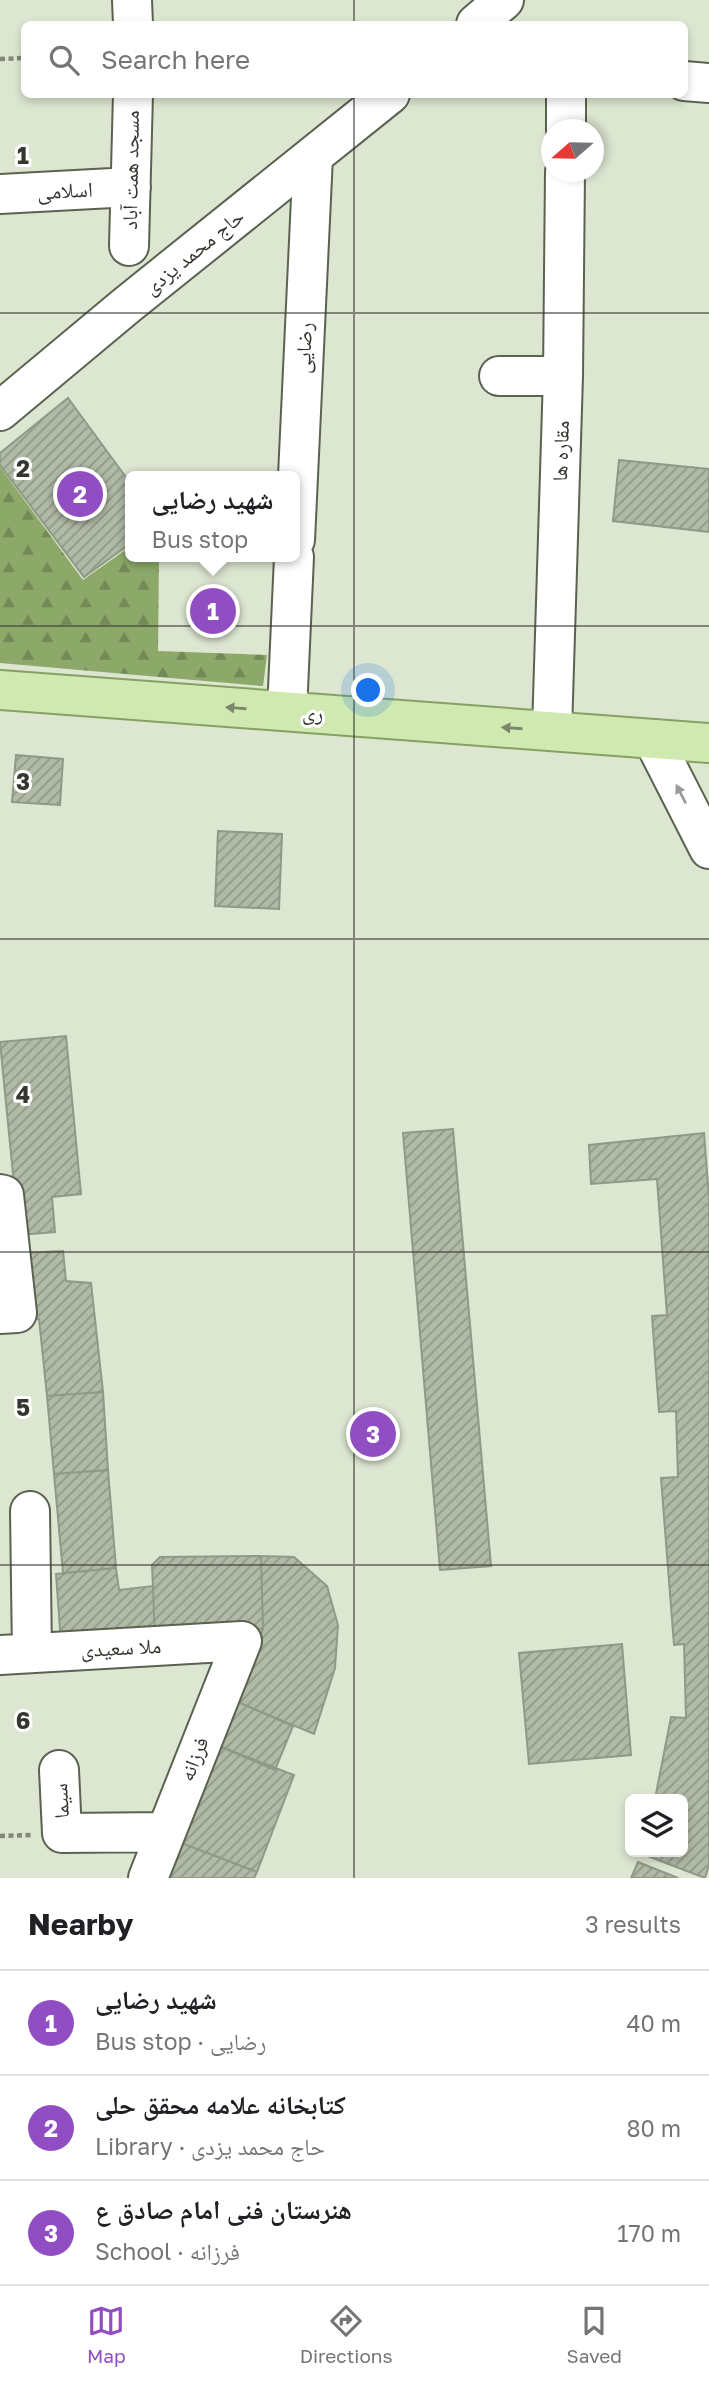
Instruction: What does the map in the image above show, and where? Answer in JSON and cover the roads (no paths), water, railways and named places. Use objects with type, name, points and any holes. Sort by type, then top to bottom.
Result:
[{"type":"main road","name":"ری","points":[[0,690],[709,743]]},
{"type":"street","points":[[132,0],[132,21]]},
{"type":"street","points":[[480,21],[504,0]]},
{"type":"street","points":[[688,81],[709,83]]},
{"type":"street","name":"مسجد همت آباد","points":[[129,246],[132,98]]},
{"type":"street","name":"حاج محمد یزدی","points":[[0,411],[127,305],[385,98]]},
{"type":"street","points":[[566,98],[566,119]]},
{"type":"street","name":"رضایی","points":[[298,471],[313,156]]},
{"type":"street","name":"مقاره ها","points":[[552,731],[563,376],[565,182]]},
{"type":"street","name":"اسلامی","points":[[0,194],[131,187]]},
{"type":"street","points":[[499,376],[563,376]]},
{"type":"street","points":[[287,712],[295,562]]},
{"type":"street","points":[[653,739],[709,849]]},
{"type":"street","points":[[0,1194],[4,1195],[9,1314]]},
{"type":"street","points":[[16,1654],[30,1511]]},
{"type":"street","name":"ملا سعیدی","points":[[16,1654],[242,1641]]},
{"type":"street","name":"فرزانه","points":[[148,1878],[242,1641]]},
{"type":"street","name":"سیما","points":[[59,1770],[62,1833],[165,1832]]},
{"type":"place","name":"کتابخانه علامه محقق حلی","points":[[80,494]]},
{"type":"place","name":"شهید رضایی","points":[[213,611]]},
{"type":"place","name":"هنرستان فنی امام صادق ع","points":[[373,1434]]}]
